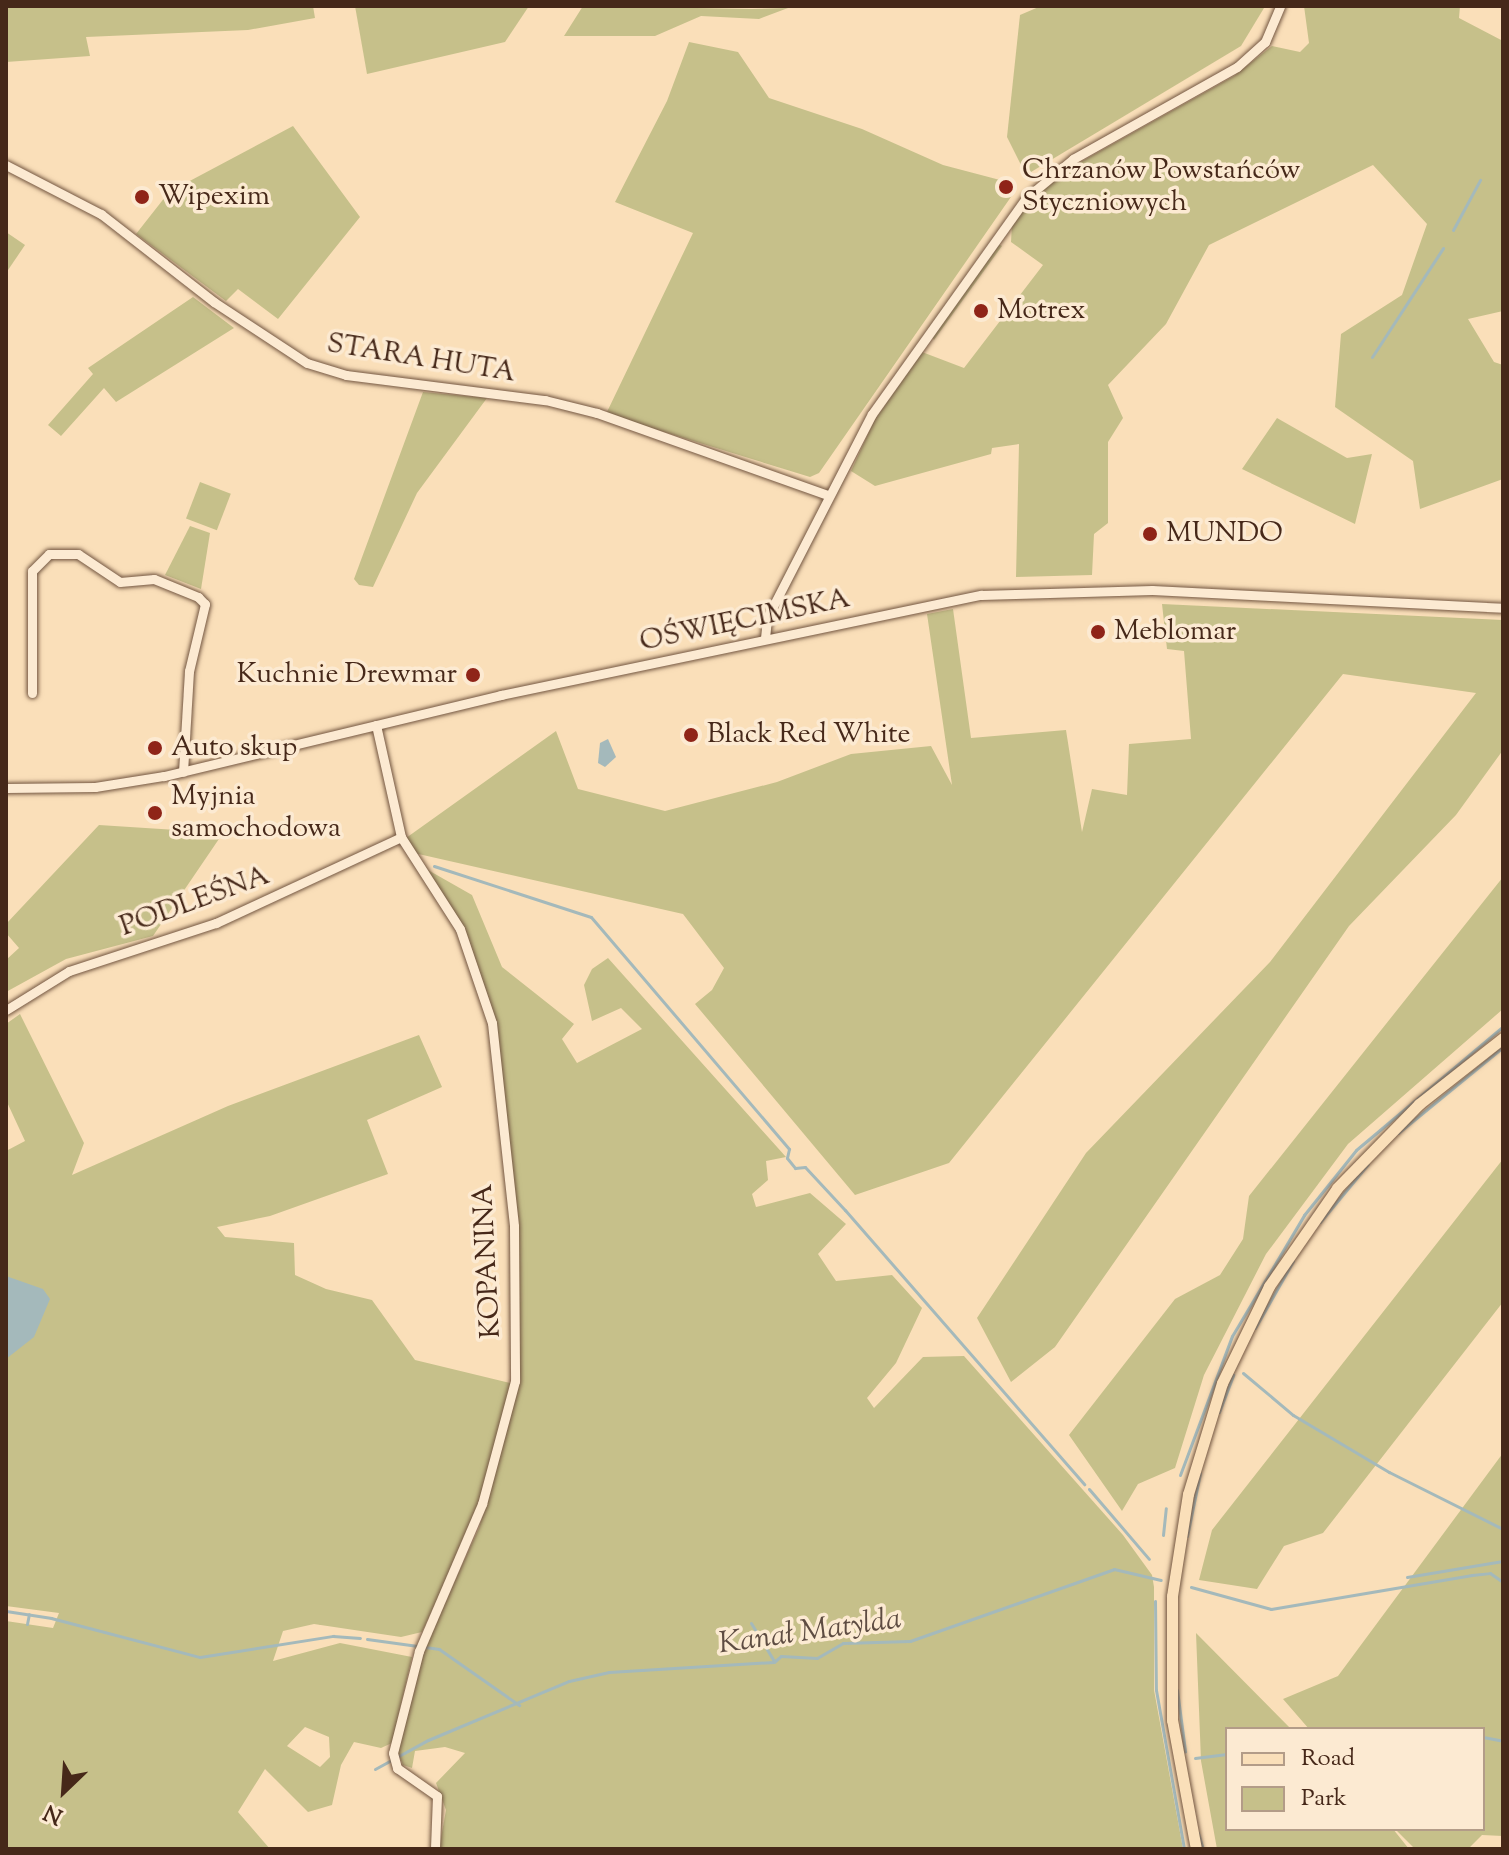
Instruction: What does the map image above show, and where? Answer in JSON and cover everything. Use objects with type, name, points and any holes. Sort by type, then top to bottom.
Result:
[{"type":"main road","points":[[1196,1849],[1172,1720],[1172,1596],[1175,1565],[1209,1418],[1238,1346],[1288,1254],[1337,1188],[1391,1130],[1503,1038]]},
{"type":"street","points":[[765,638],[767,618],[827,495],[894,379],[1026,198],[1073,159],[1237,67],[1265,42],[1280,6]]},
{"type":"street","name":"STARA HUTA","points":[[6,165],[101,214],[214,302],[307,363],[346,375],[571,407],[827,495]]},
{"type":"street","points":[[32,693],[32,571],[49,554],[78,554],[120,582],[154,579],[198,597],[205,604],[189,671],[183,772]]},
{"type":"street","name":"OŚWIĘCIMSKA","points":[[6,788],[95,787],[183,772],[376,725],[765,638],[926,605],[1029,592],[1152,590],[1503,608]]},
{"type":"street","name":"KOPANINA","points":[[376,725],[401,837],[460,929],[476,968],[492,1023],[514,1226],[515,1381],[482,1504],[419,1651],[394,1758],[437,1796],[435,1849]]},
{"type":"street","name":"PODLEŚNA","points":[[6,1010],[77,968],[216,923],[401,837]]},
{"type":"green space","points":[[6,6],[313,6],[315,18],[248,30],[86,37],[90,56],[6,62]]},
{"type":"green space","points":[[355,6],[529,6],[505,42],[367,74]]},
{"type":"green space","points":[[583,6],[788,8],[759,19],[701,16],[655,36],[564,36]]},
{"type":"green space","points":[[1041,6],[1264,8],[1241,46],[1026,175],[1007,137],[1020,15]]},
{"type":"green space","points":[[1304,6],[1460,6],[1459,18],[1503,41],[1503,311],[1468,319],[1494,362],[1503,365],[1503,479],[1420,509],[1413,461],[1335,407],[1341,334],[1402,295],[1427,224],[1373,165],[1209,245],[1166,324],[1108,385],[1123,418],[1108,442],[1108,523],[1094,534],[1092,575],[1016,577],[1019,444],[992,448],[991,454],[875,486],[851,471],[874,421],[922,352],[964,368],[1043,265],[1011,242],[1012,224],[1034,197],[1077,164],[1234,76],[1272,46],[1300,52],[1309,43]]},
{"type":"green space","points":[[689,42],[738,52],[769,98],[862,129],[943,165],[1000,180],[1013,194],[819,473],[810,477],[606,414],[693,233],[615,202],[667,101]]},
{"type":"green space","points":[[293,126],[360,217],[278,319],[238,289],[226,301],[136,234],[169,192]]},
{"type":"green space","points":[[6,232],[25,245],[6,273]]},
{"type":"green space","points":[[997,243],[1002,246],[934,340],[930,334]]},
{"type":"green space","points":[[193,297],[234,328],[116,402],[104,388],[61,436],[48,425],[93,374],[88,368]]},
{"type":"green space","points":[[423,392],[487,398],[417,493],[373,587],[359,585],[354,579]]},
{"type":"green space","points":[[1277,418],[1347,458],[1372,454],[1355,524],[1242,469]]},
{"type":"green space","points":[[200,482],[231,494],[217,530],[186,518]]},
{"type":"green space","points":[[190,526],[210,533],[201,589],[165,575]]},
{"type":"green space","points":[[1162,604],[1503,620],[1503,750],[1456,815],[1349,926],[1055,1347],[1011,1382],[977,1318],[1086,1153],[1270,962],[1476,693],[1343,674],[949,1163],[855,1195],[695,1004],[712,990],[724,968],[683,914],[414,853],[406,838],[556,731],[578,789],[665,811],[777,782],[851,754],[931,746],[952,785],[927,614],[953,609],[971,738],[1066,730],[1082,832],[1092,789],[1127,795],[1129,744],[1191,739],[1184,651],[1167,649]]},
{"type":"green space","points":[[99,825],[223,833],[153,936],[66,959],[6,992],[6,960],[19,948],[6,933],[6,924]]},
{"type":"green space","points":[[428,870],[472,895],[502,967],[574,1024],[562,1039],[577,1063],[642,1029],[621,1008],[592,1021],[584,985],[592,969],[608,958],[786,1157],[766,1161],[768,1180],[752,1194],[756,1207],[810,1193],[846,1224],[818,1254],[836,1281],[892,1275],[922,1308],[896,1363],[867,1398],[874,1408],[923,1357],[964,1356],[1123,1535],[1152,1575],[1154,1690],[1183,1849],[439,1849],[446,1810],[436,1783],[465,1753],[445,1747],[415,1751],[412,1768],[403,1765],[397,1751],[423,1651],[479,1528],[493,1480],[422,1632],[401,1637],[314,1624],[283,1631],[273,1661],[340,1643],[412,1657],[392,1743],[381,1748],[354,1742],[341,1765],[332,1805],[308,1812],[265,1769],[238,1812],[270,1849],[6,1849],[6,1621],[53,1628],[59,1613],[6,1606],[6,1151],[25,1141],[6,1100],[6,1024],[20,1014],[84,1143],[72,1175],[228,1106],[419,1035],[442,1087],[367,1120],[388,1174],[270,1216],[217,1227],[225,1237],[294,1243],[295,1275],[326,1289],[372,1300],[415,1360],[518,1385],[519,1222],[503,1124],[496,1020],[465,929]],"holes":[[[305,1727],[329,1737],[330,1757],[320,1767],[287,1746]]]},
{"type":"green space","points":[[1503,877],[1503,1009],[1348,1144],[1266,1254],[1204,1375],[1175,1468],[1138,1484],[1122,1511],[1069,1435],[1175,1299],[1220,1275],[1243,1239],[1249,1196]]},
{"type":"green space","points":[[1503,1159],[1503,1302],[1323,1533],[1284,1546],[1257,1589],[1199,1580],[1212,1530]]},
{"type":"green space","points":[[1503,1453],[1503,1836],[1482,1835],[1468,1849],[1415,1849],[1397,1831],[1485,1831],[1485,1727],[1307,1727],[1283,1699],[1338,1676]]},
{"type":"green space","points":[[1196,1633],[1289,1727],[1225,1727],[1225,1831],[1395,1831],[1409,1849],[1217,1849],[1201,1761]]},
{"type":"shaded area","points":[[608,739],[616,757],[605,767],[598,763],[600,743]]},
{"type":"shaded area","points":[[6,1276],[43,1289],[50,1299],[34,1337],[6,1359]]},
{"type":"waterway","points":[[1453,230],[1480,180]]},
{"type":"waterway","points":[[1372,357],[1443,248]]},
{"type":"waterway","points":[[434,866],[591,917],[789,1149],[787,1158],[795,1168],[805,1167],[845,1210],[1084,1484]]},
{"type":"waterway","points":[[1180,1475],[1232,1336],[1304,1215],[1356,1150],[1503,1026]]},
{"type":"waterway","points":[[1398,1133],[1503,1047]]},
{"type":"waterway","points":[[1320,1222],[1368,1164]]},
{"type":"waterway","points":[[1255,1328],[1293,1261]]},
{"type":"waterway","points":[[1243,1373],[1293,1415],[1389,1472],[1503,1529]]},
{"type":"waterway","points":[[1219,1412],[1233,1375]]},
{"type":"waterway","points":[[1187,1536],[1200,1473]]},
{"type":"waterway","points":[[1089,1489],[1149,1559]]},
{"type":"waterway","points":[[1163,1535],[1166,1508]]},
{"type":"waterway","points":[[1407,1577],[1503,1561]]},
{"type":"waterway","name":"Kanał Matylda","points":[[375,1769],[428,1740],[569,1681],[609,1672],[774,1662],[781,1656],[817,1658],[843,1643],[910,1641],[1114,1569],[1161,1580]]},
{"type":"waterway","name":"Kanał Matylda","points":[[1191,1587],[1271,1609],[1472,1575],[1490,1573],[1503,1582]]},
{"type":"waterway","points":[[1155,1601],[1156,1690],[1184,1849]]},
{"type":"waterway","points":[[6,1611],[51,1618],[200,1657],[333,1636],[360,1638]]},
{"type":"waterway","points":[[27,1624],[29,1614]]},
{"type":"waterway","points":[[751,1623],[774,1661]]},
{"type":"waterway","points":[[367,1639],[439,1649],[519,1705]]},
{"type":"waterway","points":[[1177,1690],[1185,1751]]},
{"type":"waterway","points":[[1485,1737],[1503,1741]]},
{"type":"waterway","points":[[1195,1758],[1225,1754]]},
{"type":"waterway","points":[[1198,1833],[1203,1849]]},
{"type":"place","name":"Chrzanów Powstańców Styczniowych","points":[[1006,187]]},
{"type":"place","name":"Wipexim","points":[[142,197]]},
{"type":"place","name":"Motrex","points":[[981,311]]},
{"type":"place","name":"MUNDO","points":[[1150,534]]},
{"type":"place","name":"Meblomar","points":[[1098,632]]},
{"type":"place","name":"Kuchnie Drewmar","points":[[473,675]]},
{"type":"place","name":"Black Red White","points":[[691,735]]},
{"type":"place","name":"Auto skup","points":[[155,748]]},
{"type":"place","name":"Myjnia samochodowa","points":[[155,813]]}]
